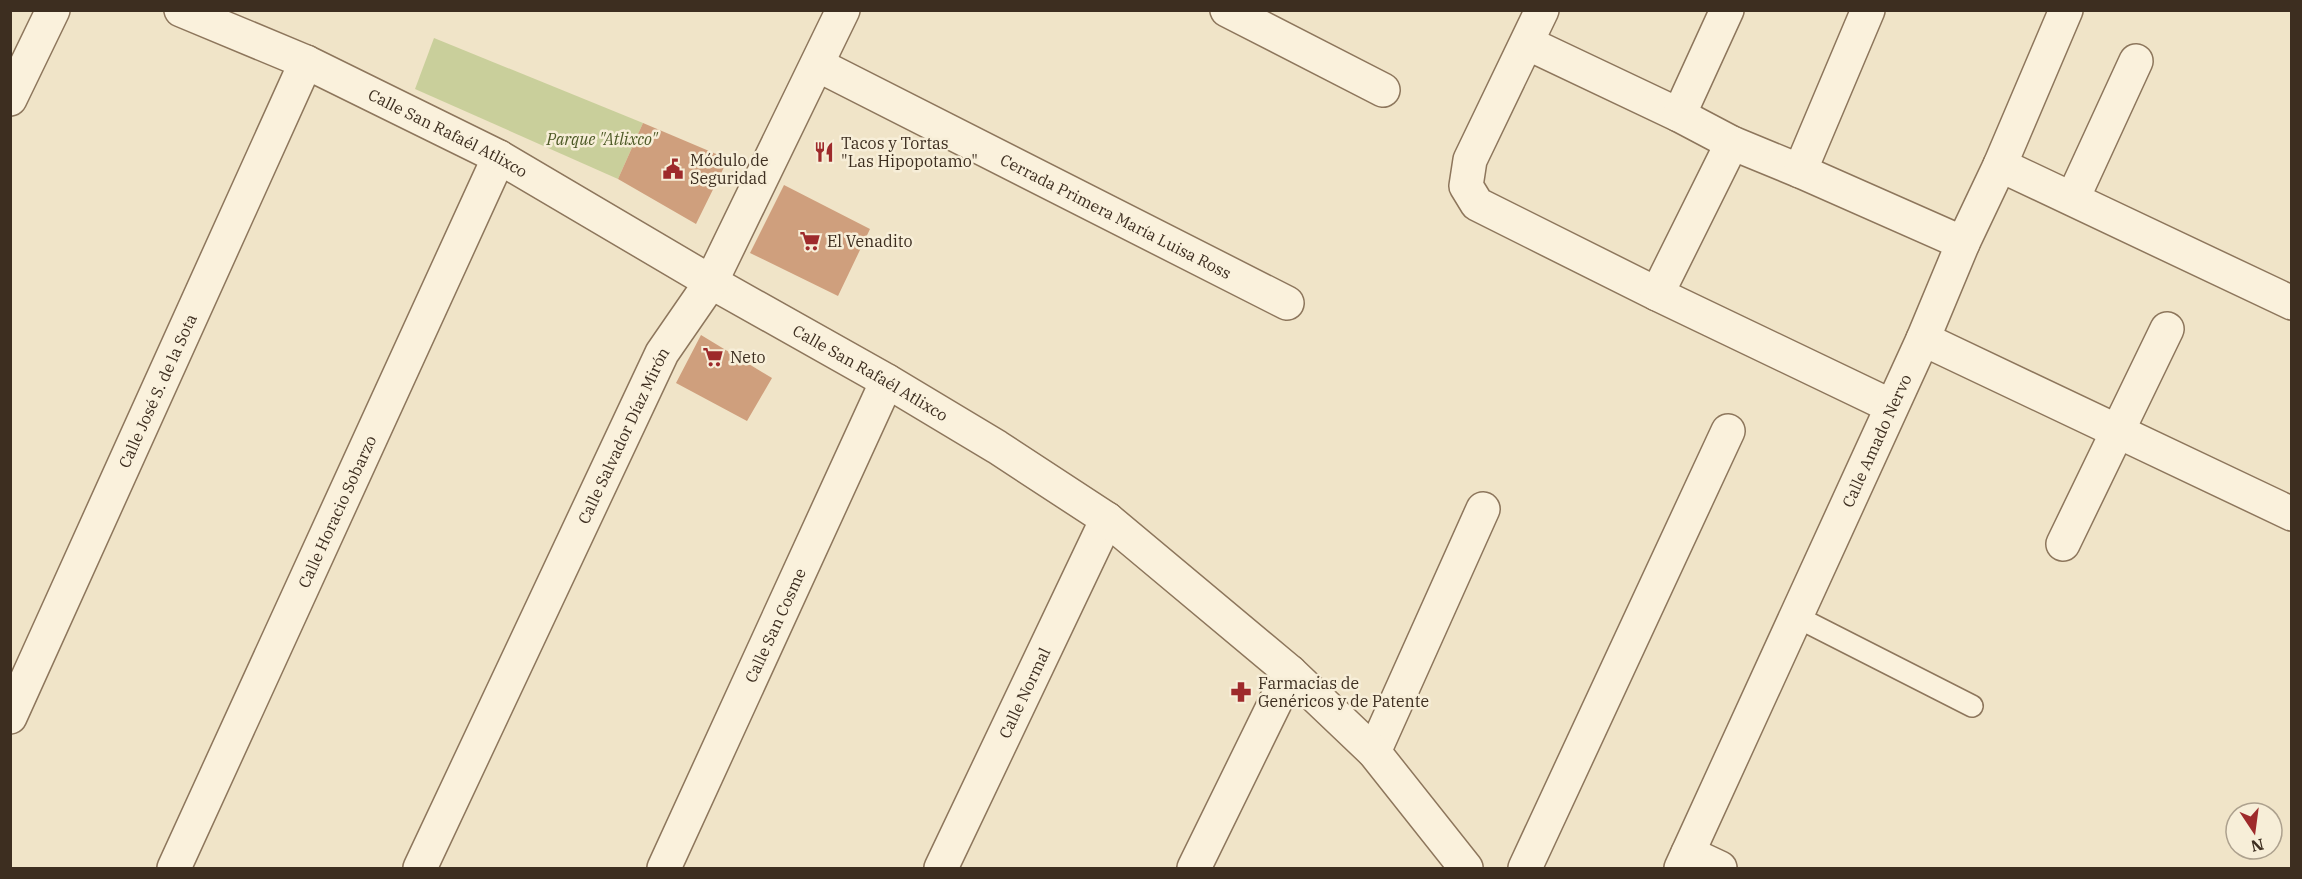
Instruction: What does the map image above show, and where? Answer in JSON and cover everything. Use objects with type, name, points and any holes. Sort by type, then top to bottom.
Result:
[{"type":"street","points":[[10,99],[53,10]]},
{"type":"street","name":"Calle San Rafaél Atlixco","points":[[181,10],[306,62],[499,157],[711,282],[887,381],[997,447],[1107,519],[1290,672],[1374,752],[1456,863]]},
{"type":"street","name":"Calle Salvador Díaz Mirón","points":[[420,868],[662,353],[711,282],[819,65],[843,10]]},
{"type":"street","points":[[1227,10],[1383,90]]},
{"type":"street","points":[[1542,10],[1470,160],[1466,186],[1477,204],[1657,294],[1891,406]]},
{"type":"street","points":[[1679,115],[1727,10]]},
{"type":"street","points":[[1800,171],[1868,10]]},
{"type":"street","name":"Calle Amado Nervo","points":[[1685,861],[1923,339],[2066,10]]},
{"type":"street","points":[[1527,43],[1679,115],[1732,143],[1963,243]]},
{"type":"street","points":[[2073,198],[2136,61]]},
{"type":"street","name":"Calle José S. de la Sota","points":[[10,717],[306,62]]},
{"type":"street","name":"Cerrada Primera María Luisa Ross","points":[[819,65],[1287,303]]},
{"type":"street","points":[[1657,294],[1732,143]]},
{"type":"street","name":"Calle Horacio Sobarzo","points":[[174,868],[499,157]]},
{"type":"street","points":[[2000,165],[2292,303]]},
{"type":"street","points":[[2063,544],[2167,330]]},
{"type":"street","points":[[1923,339],[2292,514]]},
{"type":"street","name":"Calle San Cosme","points":[[664,868],[887,381]]},
{"type":"street","points":[[1525,868],[1728,431]]},
{"type":"street","points":[[1374,752],[1483,508]]},
{"type":"street","name":"Calle Normal","points":[[941,868],[1107,519]]},
{"type":"street","points":[[1194,868],[1290,672]]},
{"type":"street","points":[[1685,861],[1720,868]]},
{"type":"lane","points":[[1795,616],[1972,706]]},
{"type":"green space","name":"Parque \"Atlixco\"","points":[[434,38],[643,123],[618,179],[415,89]]},
{"type":"building","name":"Módulo de Seguridad","points":[[643,123],[728,159],[696,224],[618,179]]},
{"type":"building","name":"El Venadito","points":[[784,185],[870,229],[838,296],[750,253]]},
{"type":"building","name":"Neto","points":[[701,335],[772,378],[747,421],[676,383]]},
{"type":"place","name":"Tacos y Tortas \"Las Hipopotamo\"","points":[[824,152]]},
{"type":"place","name":"Módulo de Seguridad","points":[[673,169]]},
{"type":"place","name":"El Venadito","points":[[810,241]]},
{"type":"place","name":"Neto","points":[[713,357]]},
{"type":"place","name":"Farmacias de Genéricos y de Patente","points":[[1241,692]]}]
